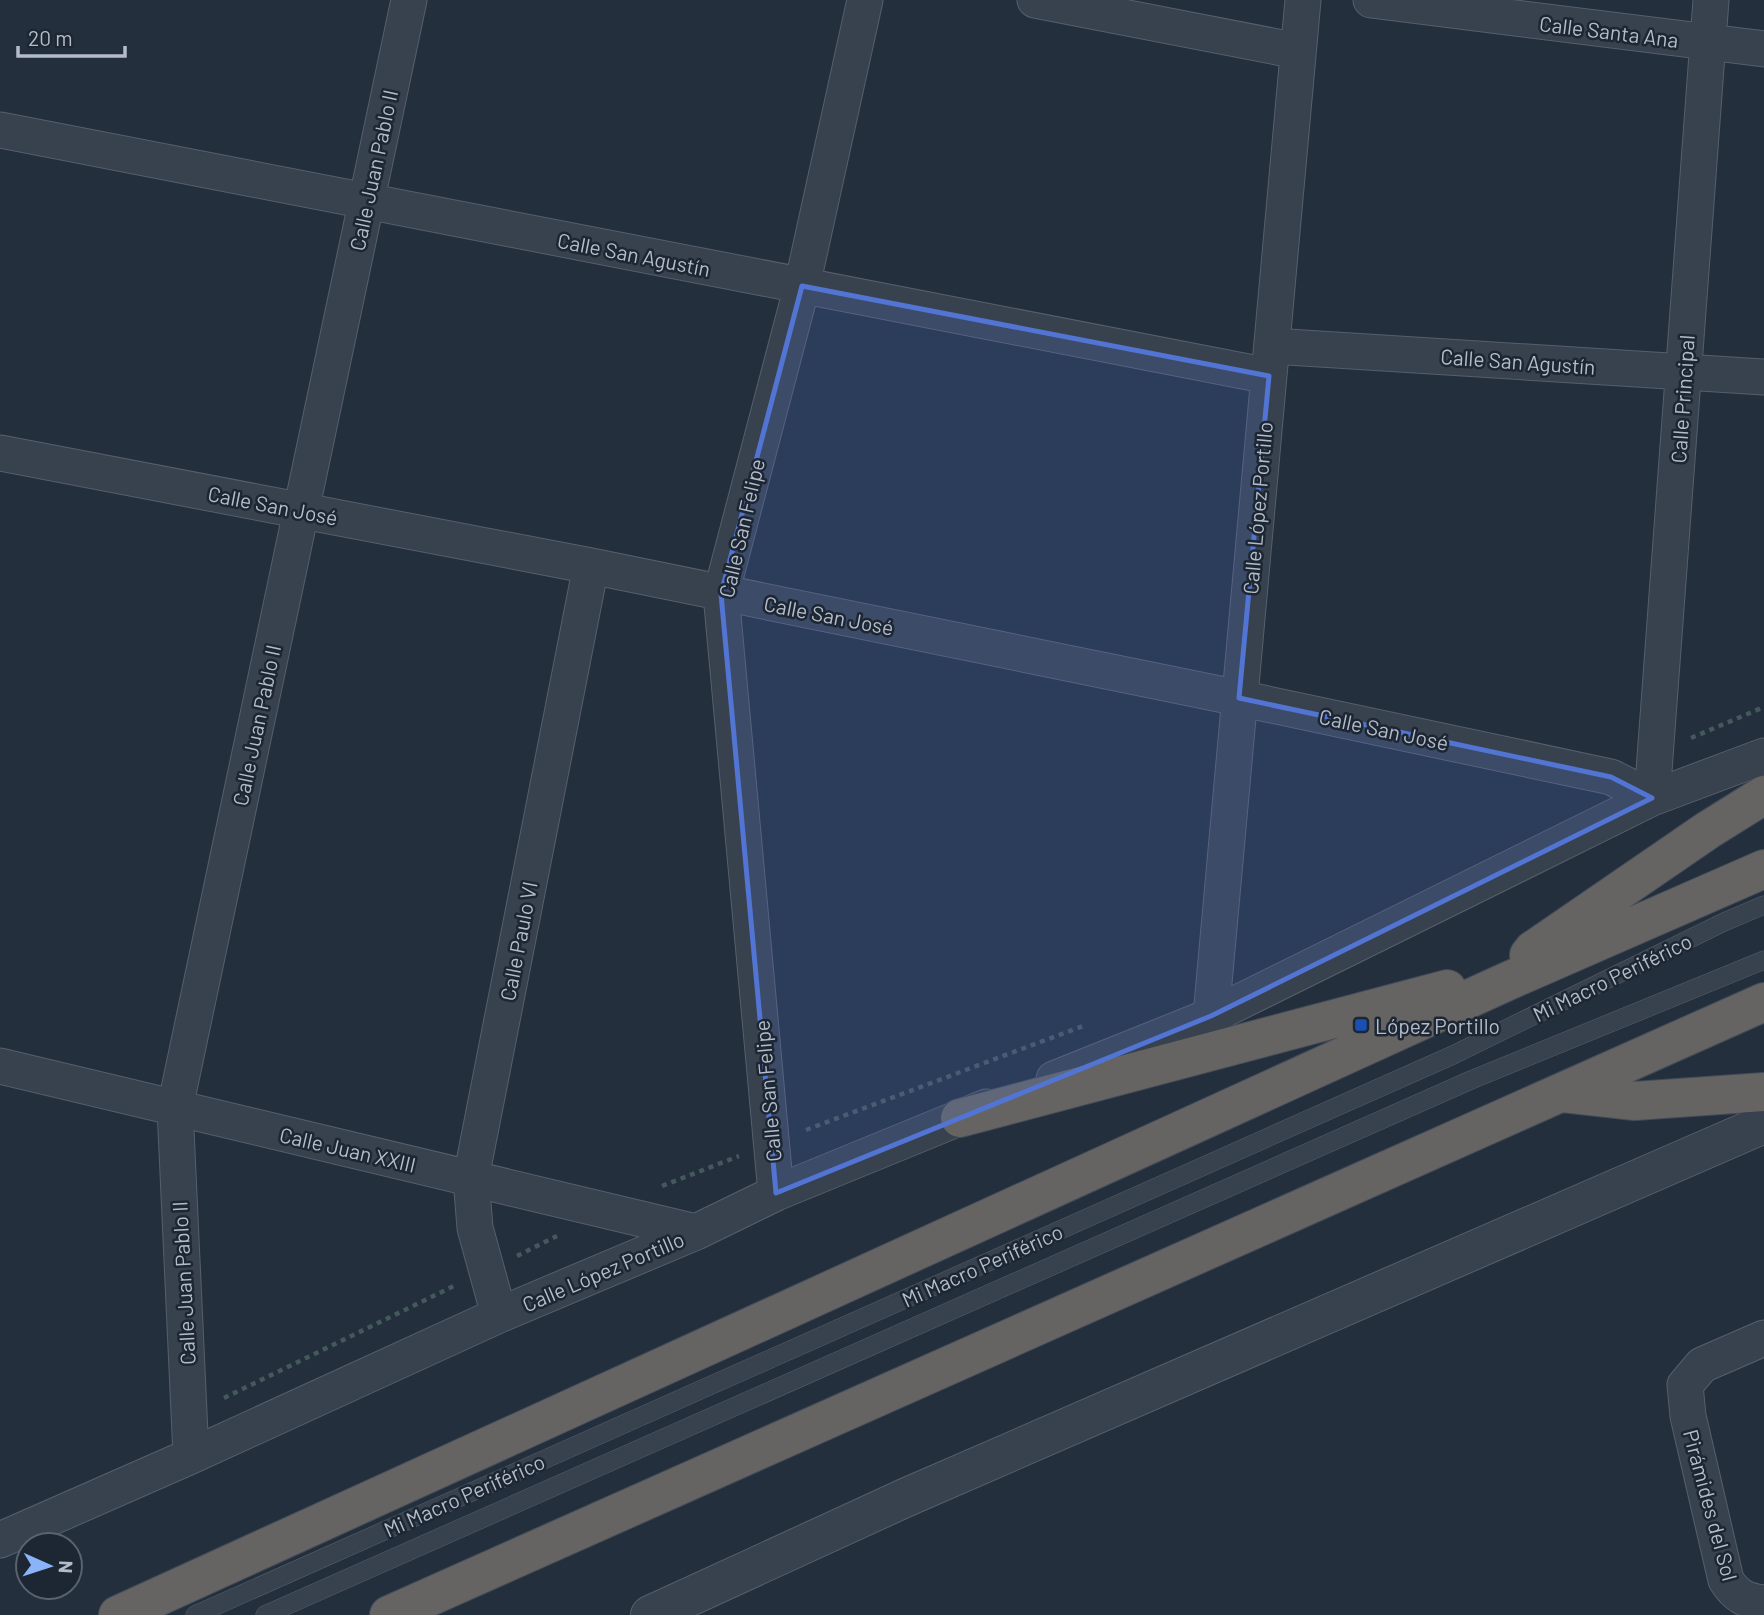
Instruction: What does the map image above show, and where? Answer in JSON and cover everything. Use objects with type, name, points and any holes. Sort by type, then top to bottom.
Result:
[{"type":"highway","points":[[1508,981],[1533,950],[1708,830],[1764,795]]},
{"type":"highway","points":[[118,1615],[1508,981],[1764,869]]},
{"type":"highway","points":[[960,1118],[1475,981],[1508,981]]},
{"type":"highway","points":[[399,1612],[1764,1002]]},
{"type":"highway","points":[[1560,1093],[1635,1101],[1764,1092]]},
{"type":"street","name":"Calle Juan Pablo II","points":[[191,1456],[175,1108],[409,0]]},
{"type":"street","name":"Calle San Felipe","points":[[776,1193],[721,594],[802,286],[865,0]]},
{"type":"street","points":[[1035,0],[1298,51]]},
{"type":"street","name":"Calle López Portillo","points":[[1211,1016],[1303,0]]},
{"type":"street","name":"Calle Santa Ana","points":[[1371,0],[1764,49]]},
{"type":"street","name":"Calle Principal","points":[[1652,798],[1711,0]]},
{"type":"street","name":"Calle San Agustín","points":[[0,130],[802,286],[1270,361],[1684,372],[1764,377]]},
{"type":"street","name":"Calle San José","points":[[2,462],[302,510],[1239,698],[1611,777],[1652,798]]},
{"type":"street","name":"Calle Paulo VI","points":[[499,1315],[475,1228],[471,1178],[590,566]]},
{"type":"street","name":"Calle López Portillo","points":[[0,1540],[499,1315],[696,1232],[776,1193],[1211,1016],[1652,798],[1764,756]]},
{"type":"street","name":"Calle Juan XXIII","points":[[0,1066],[696,1232]]},
{"type":"street","points":[[650,1615],[907,1497],[1764,1124]]},
{"type":"street","name":"Pirámides del Sol","points":[[1764,1338],[1702,1365],[1685,1385],[1688,1416],[1726,1580],[1736,1594],[1744,1599],[1764,1603]]},
{"type":"lane","name":"Mi Macro Periférico","points":[[195,1615],[1453,1055],[1764,905]]},
{"type":"lane","name":"Mi Macro Periférico","points":[[265,1615],[1471,1080],[1764,960]]},
{"type":"highlighted area","points":[[802,286],[1269,376],[1239,698],[1611,777],[1652,798],[1211,1016],[776,1193],[721,594]]},
{"type":"place","name":"López Portillo","points":[[1361,1025]]}]
